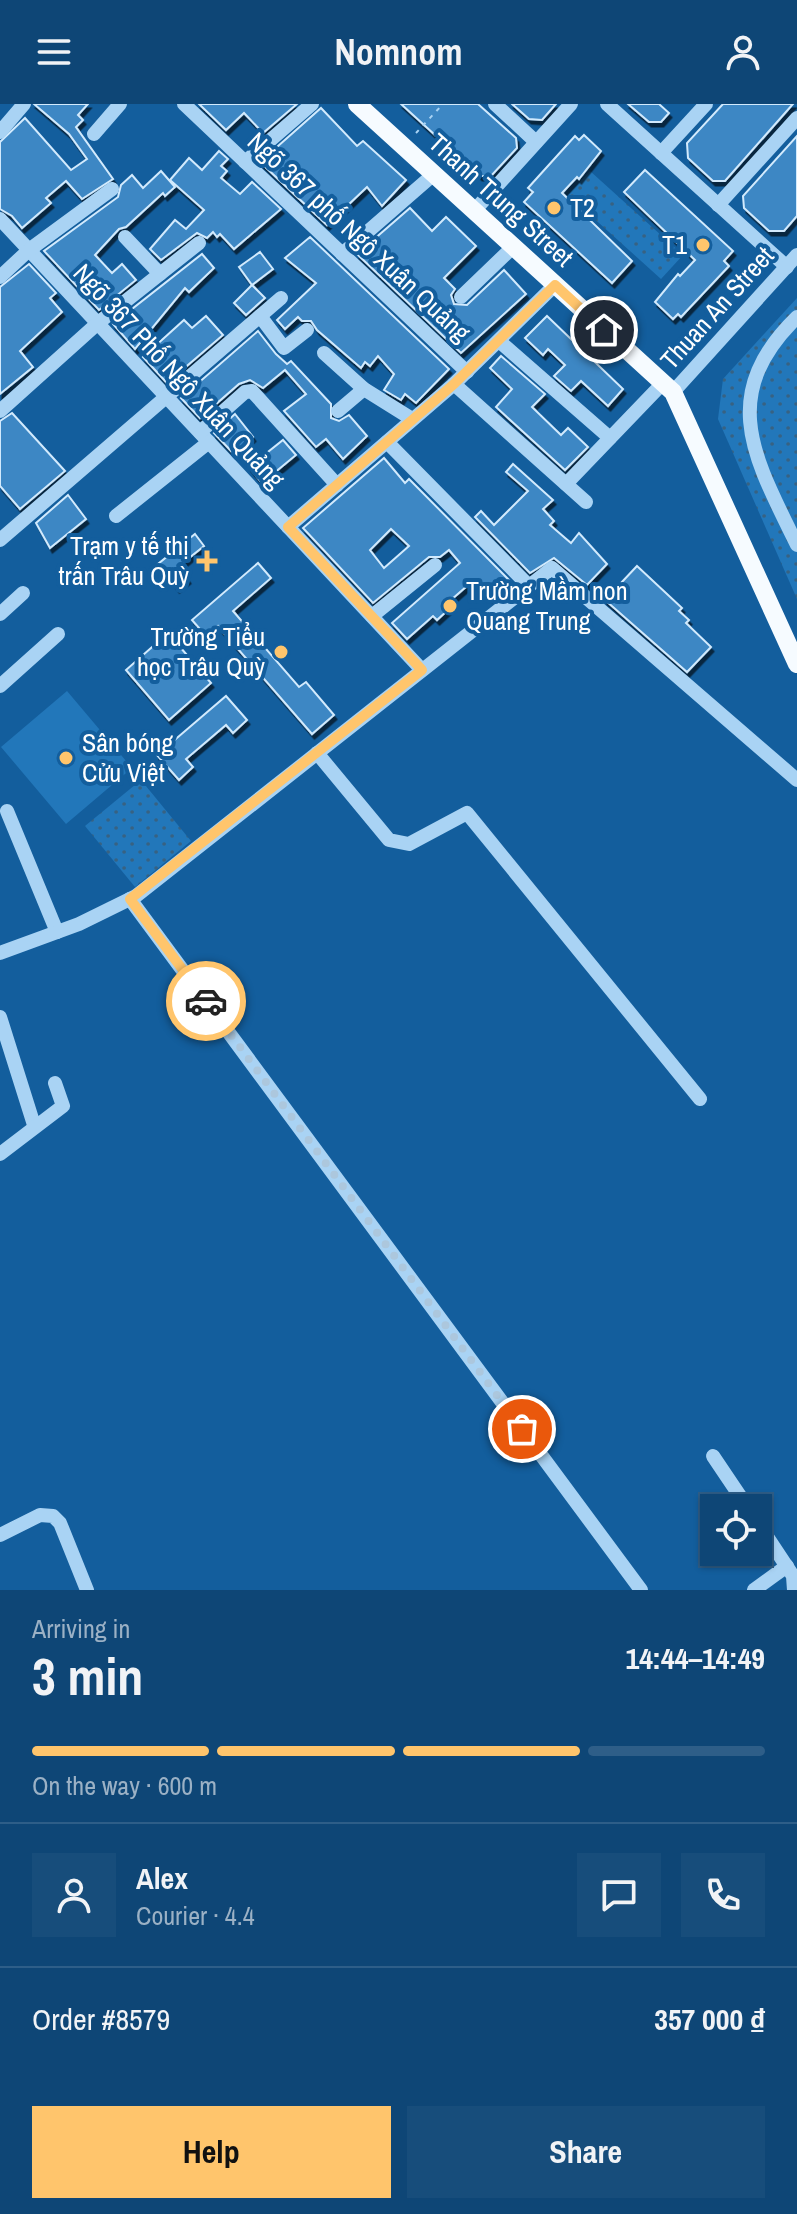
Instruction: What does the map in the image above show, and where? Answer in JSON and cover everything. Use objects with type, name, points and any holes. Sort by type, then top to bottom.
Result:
[{"type":"main road","name":"Thanh Trung Street","points":[[357,104],[668,388],[797,664]]},
{"type":"street","points":[[0,132],[24,104]]},
{"type":"street","points":[[94,134],[120,104]]},
{"type":"street","points":[[245,162],[312,104]]},
{"type":"street","points":[[495,104],[536,142]]},
{"type":"street","points":[[474,211],[571,104]]},
{"type":"street","points":[[607,104],[718,205],[793,262]]},
{"type":"street","points":[[661,153],[706,104]]},
{"type":"street","name":"Ngõ 367 phố Ngô Xuân Quảng","points":[[186,105],[467,372]]},
{"type":"street","points":[[718,205],[797,118]]},
{"type":"street","points":[[342,254],[434,174]]},
{"type":"street","points":[[0,277],[29,250],[112,189]]},
{"type":"street","name":"Ngõ 367 Phố Ngô Xuân Quảng","points":[[0,219],[422,670]]},
{"type":"street","points":[[125,237],[160,274]]},
{"type":"street","points":[[0,411],[98,323],[199,243]]},
{"type":"street","points":[[461,297],[513,247]]},
{"type":"street","name":"Thuan An Street","points":[[566,484],[610,438],[668,388],[793,262]]},
{"type":"street","points":[[288,527],[454,384],[555,285]]},
{"type":"street","points":[[0,540],[281,298]]},
{"type":"street","points":[[260,316],[284,348],[307,330]]},
{"type":"street","points":[[797,317],[774,343],[757,373],[748,420],[752,446],[797,545]]},
{"type":"street","points":[[499,341],[610,438]]},
{"type":"street","points":[[324,353],[364,389],[412,419]]},
{"type":"street","points":[[454,384],[586,502]]},
{"type":"street","points":[[338,411],[364,389]]},
{"type":"street","points":[[116,516],[204,437],[249,391],[261,397],[337,485]]},
{"type":"street","points":[[387,442],[528,585]]},
{"type":"street","points":[[372,616],[435,565]]},
{"type":"street","points":[[0,953],[57,932],[130,899],[552,568],[797,780]]},
{"type":"street","points":[[0,614],[23,593]]},
{"type":"street","points":[[0,686],[58,634]]},
{"type":"street","points":[[317,753],[389,840],[409,844],[467,813],[700,1099]]},
{"type":"street","points":[[7,811],[57,932]]},
{"type":"street","points":[[130,899],[641,1590]]},
{"type":"street","points":[[0,1017],[34,1125]]},
{"type":"street","points":[[0,1154],[34,1125],[63,1106],[55,1083]]},
{"type":"street","points":[[713,1456],[739,1494]]},
{"type":"street","points":[[0,1535],[40,1515],[56,1518],[87,1590]]},
{"type":"street","points":[[772,1544],[795,1580],[794,1590]]},
{"type":"street","points":[[754,1590],[787,1566]]},
{"type":"path","points":[[416,133],[443,104]]},
{"type":"shaded area","points":[[590,171],[683,255],[661,279],[568,195]]},
{"type":"shaded area","points":[[797,298],[797,599],[718,419],[723,379]]},
{"type":"shaded area","name":"Sân bóng Cửu Việt","points":[[67,691],[132,768],[66,824],[1,747]]},
{"type":"shaded area","points":[[141,780],[191,841],[135,887],[85,826]]},
{"type":"building","points":[[34,104],[88,104],[78,115],[83,120],[76,127],[113,179],[82,199],[66,181],[46,198],[51,203],[22,228],[12,216],[0,209],[0,142],[25,118],[71,170],[87,159],[69,134]]},
{"type":"building","points":[[199,104],[297,104],[263,133],[244,113],[226,130]]},
{"type":"building","points":[[401,104],[478,104],[516,138],[517,148],[491,176],[480,176]]},
{"type":"building","points":[[512,104],[556,104],[542,120],[529,119]]},
{"type":"building","points":[[628,104],[659,104],[669,113],[661,122],[649,122]]},
{"type":"building","points":[[723,104],[793,104],[725,181],[713,181],[688,158],[687,143]]},
{"type":"building","points":[[321,108],[357,146],[363,141],[406,180],[382,206],[367,187],[327,225],[260,162]]},
{"type":"building","name":"T2","points":[[584,135],[601,151],[579,179],[577,177],[562,193],[632,261],[612,283],[524,202],[533,192],[528,188],[575,136],[579,140]]},
{"type":"building","points":[[797,136],[797,216],[784,231],[769,231],[744,208],[743,196]]},
{"type":"building","points":[[219,151],[228,159],[221,166],[227,171],[221,178],[240,194],[252,182],[281,209],[234,249],[220,234],[217,237],[213,232],[207,238],[197,233],[161,260],[150,249],[175,220],[186,229],[204,210],[170,180],[189,158],[202,170]]},
{"type":"building","name":"T1","points":[[645,170],[733,251],[724,261],[729,266],[681,317],[678,314],[673,319],[655,302],[678,274],[680,276],[695,260],[624,192]]},
{"type":"building","points":[[161,171],[175,187],[165,196],[163,193],[126,227],[119,229],[95,255],[112,273],[122,264],[136,280],[99,310],[44,251],[118,197],[121,185],[132,175],[143,188]]},
{"type":"building","points":[[410,208],[432,231],[446,217],[476,246],[444,278],[455,289],[451,295],[454,304],[467,305],[504,270],[526,294],[461,353],[357,254]]},
{"type":"building","points":[[310,237],[449,369],[416,403],[405,394],[401,400],[384,390],[394,374],[378,356],[370,366],[365,362],[361,368],[317,330],[311,321],[302,321],[298,317],[285,329],[277,320],[316,283],[285,258]]},
{"type":"building","points":[[260,252],[273,269],[252,285],[239,267]]},
{"type":"building","points":[[202,254],[214,268],[189,292],[185,288],[135,349],[113,324]]},
{"type":"building","points":[[29,264],[56,293],[50,298],[62,312],[20,351],[33,367],[0,394],[0,287]]},
{"type":"building","points":[[252,285],[265,298],[246,315],[234,303]]},
{"type":"building","points":[[206,316],[223,335],[167,383],[143,357],[184,320],[192,328]]},
{"type":"building","points":[[547,316],[623,389],[608,406],[581,381],[571,391],[554,376],[565,365],[548,349],[543,355],[525,338]]},
{"type":"building","points":[[258,331],[276,354],[287,364],[291,361],[331,404],[331,418],[339,421],[349,415],[367,436],[343,459],[326,439],[316,447],[284,411],[306,394],[285,370],[263,388],[250,380],[239,384],[200,418],[181,398]]},
{"type":"building","points":[[501,356],[545,394],[532,407],[561,435],[568,428],[588,447],[565,470],[496,407],[512,389],[490,368]]},
{"type":"building","points":[[12,413],[65,471],[20,509],[0,486],[0,421]]},
{"type":"building","points":[[235,414],[253,437],[234,454],[214,433]]},
{"type":"building","points":[[283,440],[296,455],[262,483],[249,467]]},
{"type":"building","points":[[384,458],[405,483],[409,479],[510,581],[490,598],[474,580],[444,606],[448,610],[437,620],[433,616],[407,639],[392,623],[460,563],[449,550],[440,557],[429,557],[373,603],[303,528]],"holes":[[[391,529],[409,546],[384,568],[370,550]]]},
{"type":"building","points":[[513,464],[553,500],[543,509],[554,521],[550,525],[571,543],[579,533],[607,564],[587,585],[554,558],[530,573],[475,517],[481,511],[494,525],[528,491],[506,472]]},
{"type":"building","points":[[68,495],[86,519],[50,548],[36,523]]},
{"type":"building","points":[[195,534],[204,546],[178,567],[188,579],[177,588],[158,564]]},
{"type":"building","points":[[258,563],[271,578],[233,611],[299,687],[306,682],[334,715],[312,734],[218,626],[206,636],[192,620]]},
{"type":"building","points":[[637,566],[682,608],[679,611],[689,620],[686,623],[711,647],[687,672],[605,600]]},
{"type":"building","points":[[168,633],[211,683],[169,720],[126,670]]},
{"type":"building","points":[[226,696],[247,720],[233,733],[226,725],[186,759],[193,767],[179,780],[157,755]]},
{"type":"way so far","points":[[206,1001],[522,1429]]},
{"type":"place","name":"T2","points":[[554,208]]},
{"type":"place","name":"T1","points":[[703,245]]},
{"type":"place","name":"Trạm y tế thị trấn Trâu Quỳ","points":[[207,561]]},
{"type":"place","name":"Trường Mầm non Quang Trung","points":[[450,606]]},
{"type":"place","name":"Trường Tiểu học Trâu Quỳ","points":[[281,652]]},
{"type":"place","name":"Sân bóng Cửu Việt","points":[[66,758]]},
{"type":"route","points":[[206,1001],[130,899],[422,670],[288,527],[454,384],[555,285],[604,330]]}]
